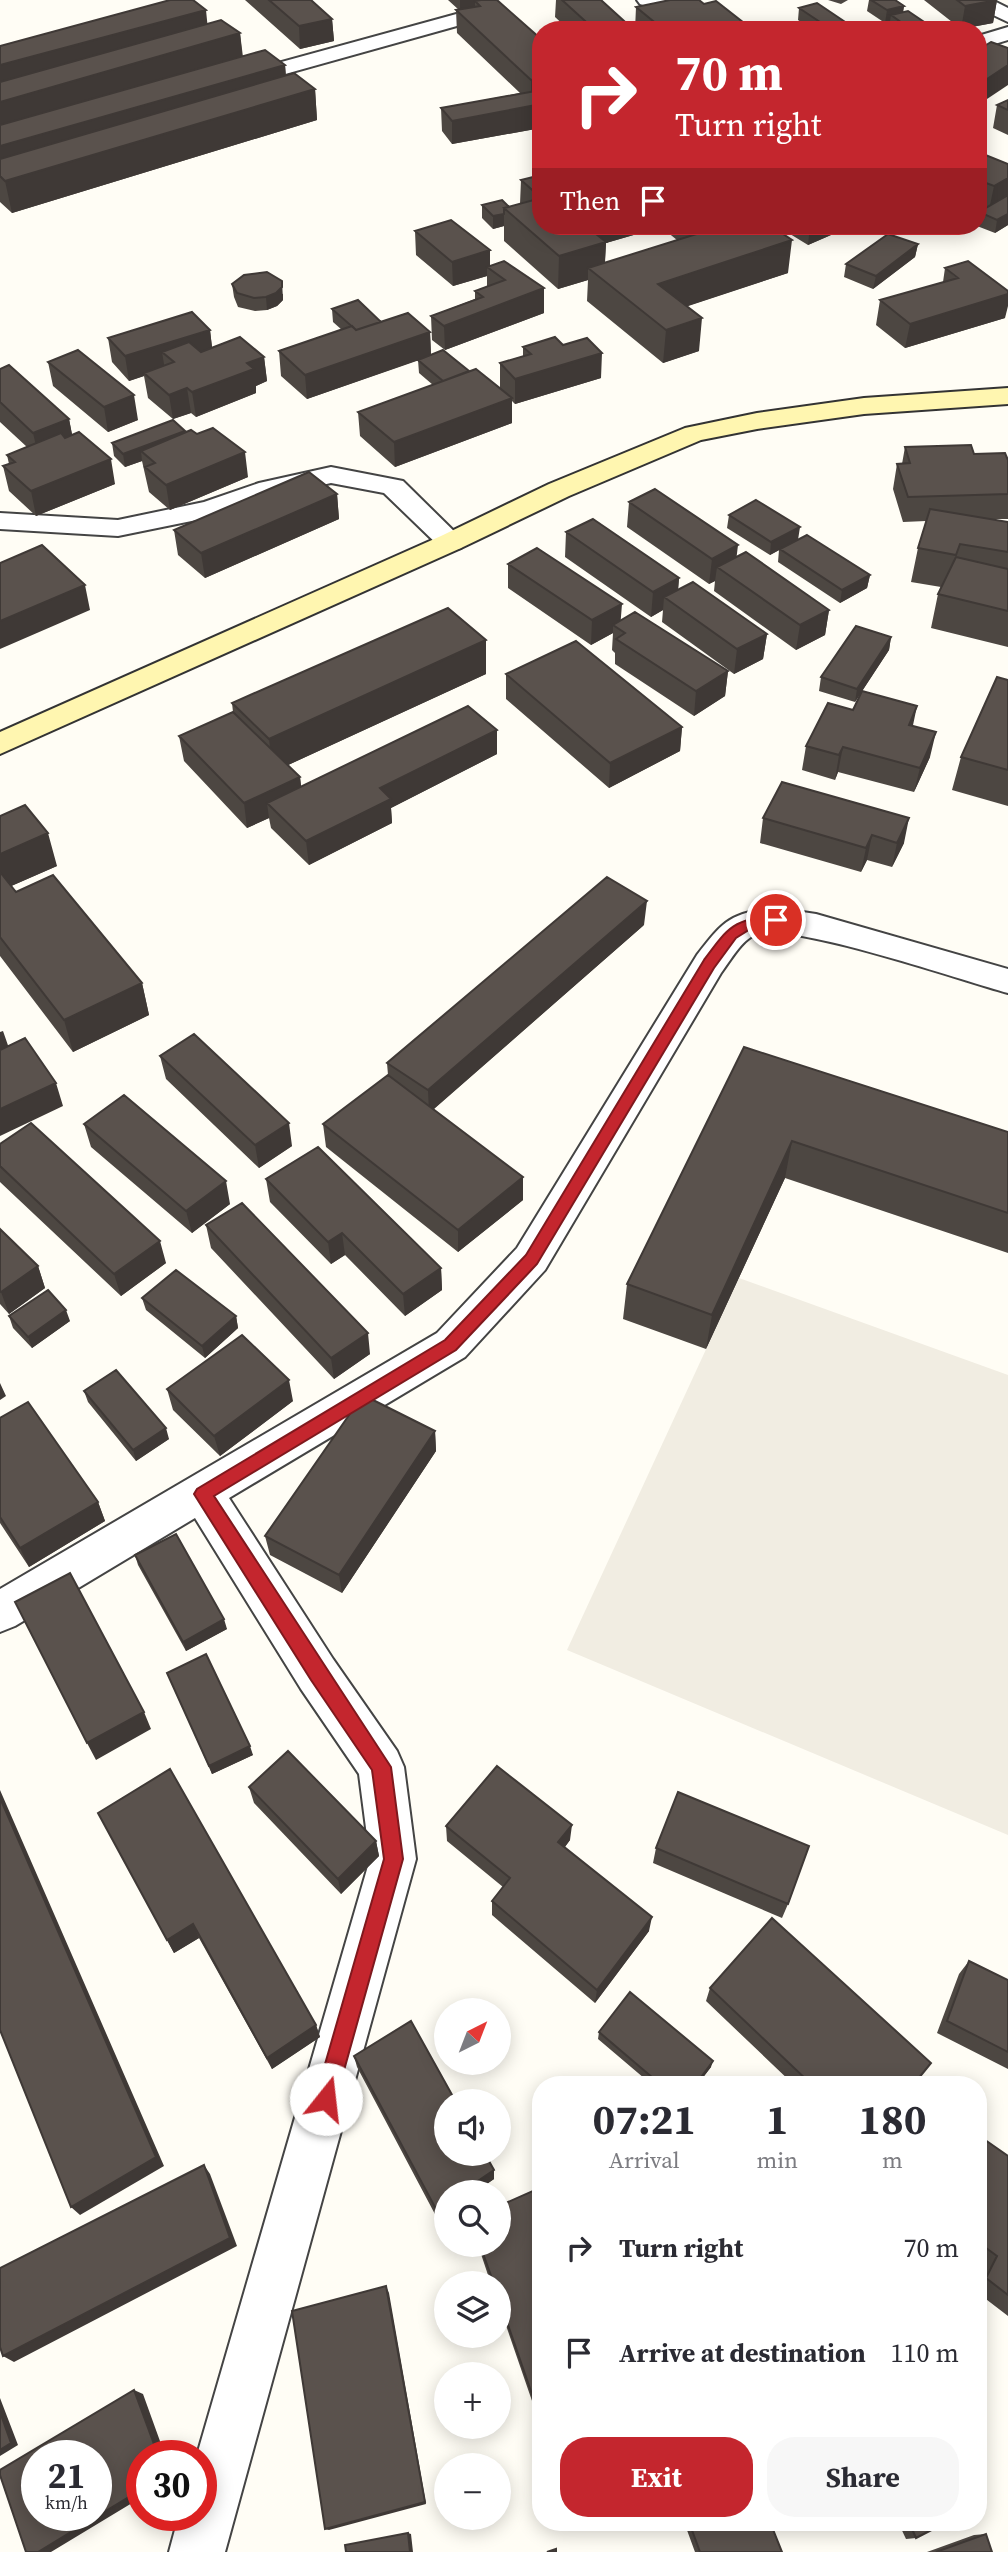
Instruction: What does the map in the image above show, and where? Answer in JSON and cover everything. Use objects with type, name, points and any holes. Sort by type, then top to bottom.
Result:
[{"type":"street","points":[[647,0],[710,21]]},
{"type":"street","points":[[977,0],[1008,16]]},
{"type":"street","points":[[220,86],[482,13]]},
{"type":"street","points":[[987,40],[1008,33]]},
{"type":"street","points":[[0,744],[451,542],[617,464],[694,434],[757,421],[864,407],[1008,396]]},
{"type":"street","points":[[0,521],[118,528],[211,509],[269,489],[331,475],[393,488],[451,542]]},
{"type":"street","points":[[0,1612],[451,1345],[531,1259],[709,964],[731,934],[749,923],[776,920],[816,926],[1008,981]]},
{"type":"street","points":[[197,2552],[393,1859],[381,1767],[317,1674],[203,1494]]},
{"type":"shaded area","points":[[739,1278],[1008,1375],[1008,1835],[567,1650]]},
{"type":"building","points":[[170,0],[193,0],[206,10],[0,65],[0,46]]},
{"type":"building","points":[[269,0],[311,0],[332,19],[299,26]]},
{"type":"building","points":[[497,0],[532,31],[532,80],[456,10],[480,6],[475,1]]},
{"type":"building","points":[[562,0],[601,0],[624,21],[585,21]]},
{"type":"building","points":[[670,0],[699,0],[704,4],[716,1],[742,21],[653,21],[636,7]]},
{"type":"building","points":[[871,0],[895,0],[904,6],[887,10]]},
{"type":"building","points":[[957,0],[997,0],[965,6]]},
{"type":"building","points":[[817,3],[844,21],[818,21],[799,8]]},
{"type":"building","points":[[908,11],[923,21],[899,21],[891,15]]},
{"type":"building","points":[[221,20],[240,33],[0,102],[0,82]]},
{"type":"building","points":[[991,42],[1008,48],[1008,65],[987,79],[987,44]]},
{"type":"building","points":[[265,50],[285,65],[0,146],[0,125]]},
{"type":"building","points":[[294,73],[315,89],[5,181],[0,176],[0,159]]},
{"type":"building","points":[[532,92],[532,106],[452,121],[441,108]]},
{"type":"building","points":[[1008,100],[1008,110],[997,105]]},
{"type":"building","points":[[987,156],[1008,164],[1008,178],[994,186],[987,183]]},
{"type":"building","points":[[532,177],[532,190],[521,180]]},
{"type":"building","points":[[1008,195],[1008,214],[997,220],[987,216],[987,207]]},
{"type":"building","points":[[502,200],[509,207],[504,208],[504,214],[493,216],[482,205]]},
{"type":"building","points":[[532,200],[532,232],[504,208]]},
{"type":"building","points":[[451,220],[490,250],[452,262],[415,231]]},
{"type":"building","points":[[535,235],[597,235],[606,242],[559,256]]},
{"type":"building","points":[[693,235],[784,235],[792,240],[658,284],[702,318],[666,330],[588,268]]},
{"type":"building","points":[[887,235],[918,244],[876,276],[846,264]]},
{"type":"building","points":[[504,261],[544,288],[444,326],[431,316],[483,297],[475,291],[505,280],[487,267]]},
{"type":"building","points":[[968,261],[1008,291],[1008,294],[910,324],[880,300],[958,278],[945,268]]},
{"type":"building","points":[[267,272],[282,281],[282,287],[266,297],[254,298],[237,293],[232,284],[244,275]]},
{"type":"building","points":[[358,300],[381,322],[356,330],[332,309]]},
{"type":"building","points":[[192,312],[210,330],[125,356],[108,338]]},
{"type":"building","points":[[408,313],[430,332],[305,375],[279,351],[352,326],[356,330]]},
{"type":"building","points":[[240,337],[264,357],[247,363],[254,369],[192,392],[187,388],[169,395],[144,373],[174,362],[162,352],[189,342],[201,352]]},
{"type":"building","points":[[555,337],[563,345],[587,338],[602,353],[515,379],[500,363],[531,354],[523,347]]},
{"type":"building","points":[[78,350],[134,395],[104,407],[48,362]]},
{"type":"building","points":[[443,350],[469,371],[443,381],[418,360]]},
{"type":"building","points":[[9,365],[69,419],[33,433],[0,402],[0,369]]},
{"type":"building","points":[[476,369],[512,398],[394,442],[358,412]]},
{"type":"building","points":[[173,420],[185,431],[123,454],[112,443]]},
{"type":"building","points":[[213,428],[245,452],[166,485],[145,467],[155,463],[141,451],[191,430],[197,434]]},
{"type":"building","points":[[79,432],[111,459],[31,491],[3,466],[15,462],[7,455],[61,433],[65,438]]},
{"type":"building","points":[[971,445],[974,454],[1005,453],[1008,460],[1008,494],[908,497],[897,464],[910,463],[905,447]]},
{"type":"building","points":[[309,472],[337,494],[201,553],[174,530]]},
{"type":"building","points":[[655,489],[738,545],[712,559],[629,502]]},
{"type":"building","points":[[756,500],[800,527],[771,542],[729,515]]},
{"type":"building","points":[[930,509],[1008,522],[1008,552],[960,544],[956,555],[918,548]]},
{"type":"building","points":[[593,519],[679,578],[653,592],[566,532]]},
{"type":"building","points":[[807,535],[870,575],[842,590],[780,549]]},
{"type":"building","points":[[42,545],[85,585],[0,621],[0,563]]},
{"type":"building","points":[[537,548],[622,604],[592,620],[508,564]]},
{"type":"building","points":[[746,552],[829,610],[800,625],[717,567]]},
{"type":"building","points":[[956,557],[1008,569],[1008,611],[938,594]]},
{"type":"building","points":[[693,582],[767,634],[737,649],[664,597]]},
{"type":"building","points":[[448,608],[486,640],[269,739],[232,703]]},
{"type":"building","points":[[635,612],[728,671],[696,691],[616,639],[625,633],[613,625]]},
{"type":"building","points":[[856,626],[891,637],[857,689],[821,677]]},
{"type":"building","points":[[576,641],[682,727],[610,763],[506,674]]},
{"type":"building","points":[[997,677],[1008,680],[1008,770],[961,757]]},
{"type":"building","points":[[862,691],[917,706],[909,725],[936,732],[920,768],[843,747],[839,755],[806,746],[828,703],[853,710]]},
{"type":"building","points":[[468,706],[497,730],[380,788],[391,799],[306,841],[267,803]]},
{"type":"building","points":[[233,712],[300,777],[244,803],[179,736]]},
{"type":"building","points":[[782,782],[909,818],[897,843],[872,835],[866,848],[763,818]]},
{"type":"building","points":[[25,805],[48,833],[0,854],[0,816]]},
{"type":"building","points":[[0,872],[16,892],[53,875],[142,983],[64,1020],[0,937]]},
{"type":"building","points":[[607,877],[647,901],[428,1090],[387,1063]]},
{"type":"building","points":[[194,1034],[289,1123],[255,1145],[160,1056]]},
{"type":"building","points":[[25,1038],[56,1083],[0,1109],[0,1050]]},
{"type":"building","points":[[744,1047],[1008,1132],[1008,1213],[792,1141],[712,1315],[627,1284]]},
{"type":"building","points":[[388,1075],[523,1177],[458,1230],[323,1124]]},
{"type":"building","points":[[124,1095],[226,1181],[186,1211],[84,1124]]},
{"type":"building","points":[[31,1123],[160,1241],[114,1274],[0,1166],[0,1144]]},
{"type":"building","points":[[318,1147],[441,1268],[403,1294],[342,1233],[328,1242],[266,1179]]},
{"type":"building","points":[[242,1203],[368,1333],[331,1358],[206,1225]]},
{"type":"building","points":[[0,1229],[38,1266],[1,1292],[0,1291]]},
{"type":"building","points":[[176,1270],[236,1316],[202,1346],[142,1298]]},
{"type":"building","points":[[48,1290],[66,1310],[28,1337],[9,1316]]},
{"type":"building","points":[[242,1335],[289,1380],[214,1436],[167,1389]]},
{"type":"building","points":[[116,1370],[166,1428],[133,1450],[84,1391]]},
{"type":"building","points":[[363,1395],[435,1431],[339,1575],[265,1536]]},
{"type":"building","points":[[28,1402],[98,1502],[20,1548],[0,1517],[0,1418]]},
{"type":"building","points":[[176,1534],[224,1619],[183,1642],[135,1555]]},
{"type":"building","points":[[70,1573],[144,1712],[87,1743],[15,1602]]},
{"type":"building","points":[[206,1654],[250,1746],[209,1766],[167,1673]]},
{"type":"building","points":[[288,1751],[376,1841],[338,1879],[249,1787]]},
{"type":"building","points":[[497,1766],[572,1825],[558,1842],[652,1917],[597,1990],[492,1901],[510,1878],[446,1826]]},
{"type":"building","points":[[170,1769],[316,2025],[267,2058],[193,1924],[167,1940],[98,1813]]},
{"type":"building","points":[[678,1792],[809,1846],[788,1904],[656,1848]]},
{"type":"building","points":[[0,1798],[156,2157],[71,2207],[0,2030]]},
{"type":"building","points":[[772,1918],[931,2063],[920,2076],[803,2076],[710,1988]]},
{"type":"building","points":[[969,1961],[1008,1980],[1008,2052],[947,2021]]},
{"type":"building","points":[[630,1992],[713,2061],[702,2076],[651,2076],[599,2032]]},
{"type":"building","points":[[411,2021],[434,2062],[434,2076],[442,2076],[449,2089],[434,2089],[434,2166],[492,2166],[494,2170],[479,2180],[434,2180],[434,2205],[354,2056]]},
{"type":"building","points":[[987,2141],[1008,2156],[1008,2295],[987,2279],[997,2256],[987,2249]]},
{"type":"building","points":[[204,2165],[230,2238],[3,2356],[0,2347],[0,2268]]},
{"type":"building","points":[[532,2191],[532,2394],[511,2334],[511,2271],[489,2271],[484,2257],[511,2257],[511,2201]]},
{"type":"building","points":[[386,2286],[425,2502],[325,2529],[292,2311]]},
{"type":"building","points":[[134,2390],[152,2440],[126,2440],[126,2499],[112,2507],[112,2440],[50,2440]]},
{"type":"building","points":[[0,2412],[11,2443],[0,2450]]},
{"type":"building","points":[[21,2457],[21,2531],[73,2531],[38,2552],[26,2552],[0,2470]]},
{"type":"building","points":[[692,2531],[774,2531],[782,2552],[700,2552]]},
{"type":"building","points":[[913,2531],[930,2531],[916,2538]]},
{"type":"building","points":[[408,2533],[410,2552],[346,2552],[345,2545]]},
{"type":"building","points":[[986,2534],[992,2552],[936,2552]]},
{"type":"route","points":[[326,2099],[393,1859],[381,1767],[317,1674],[203,1494],[451,1345],[531,1259],[709,964],[731,934],[749,923],[776,920]]}]
